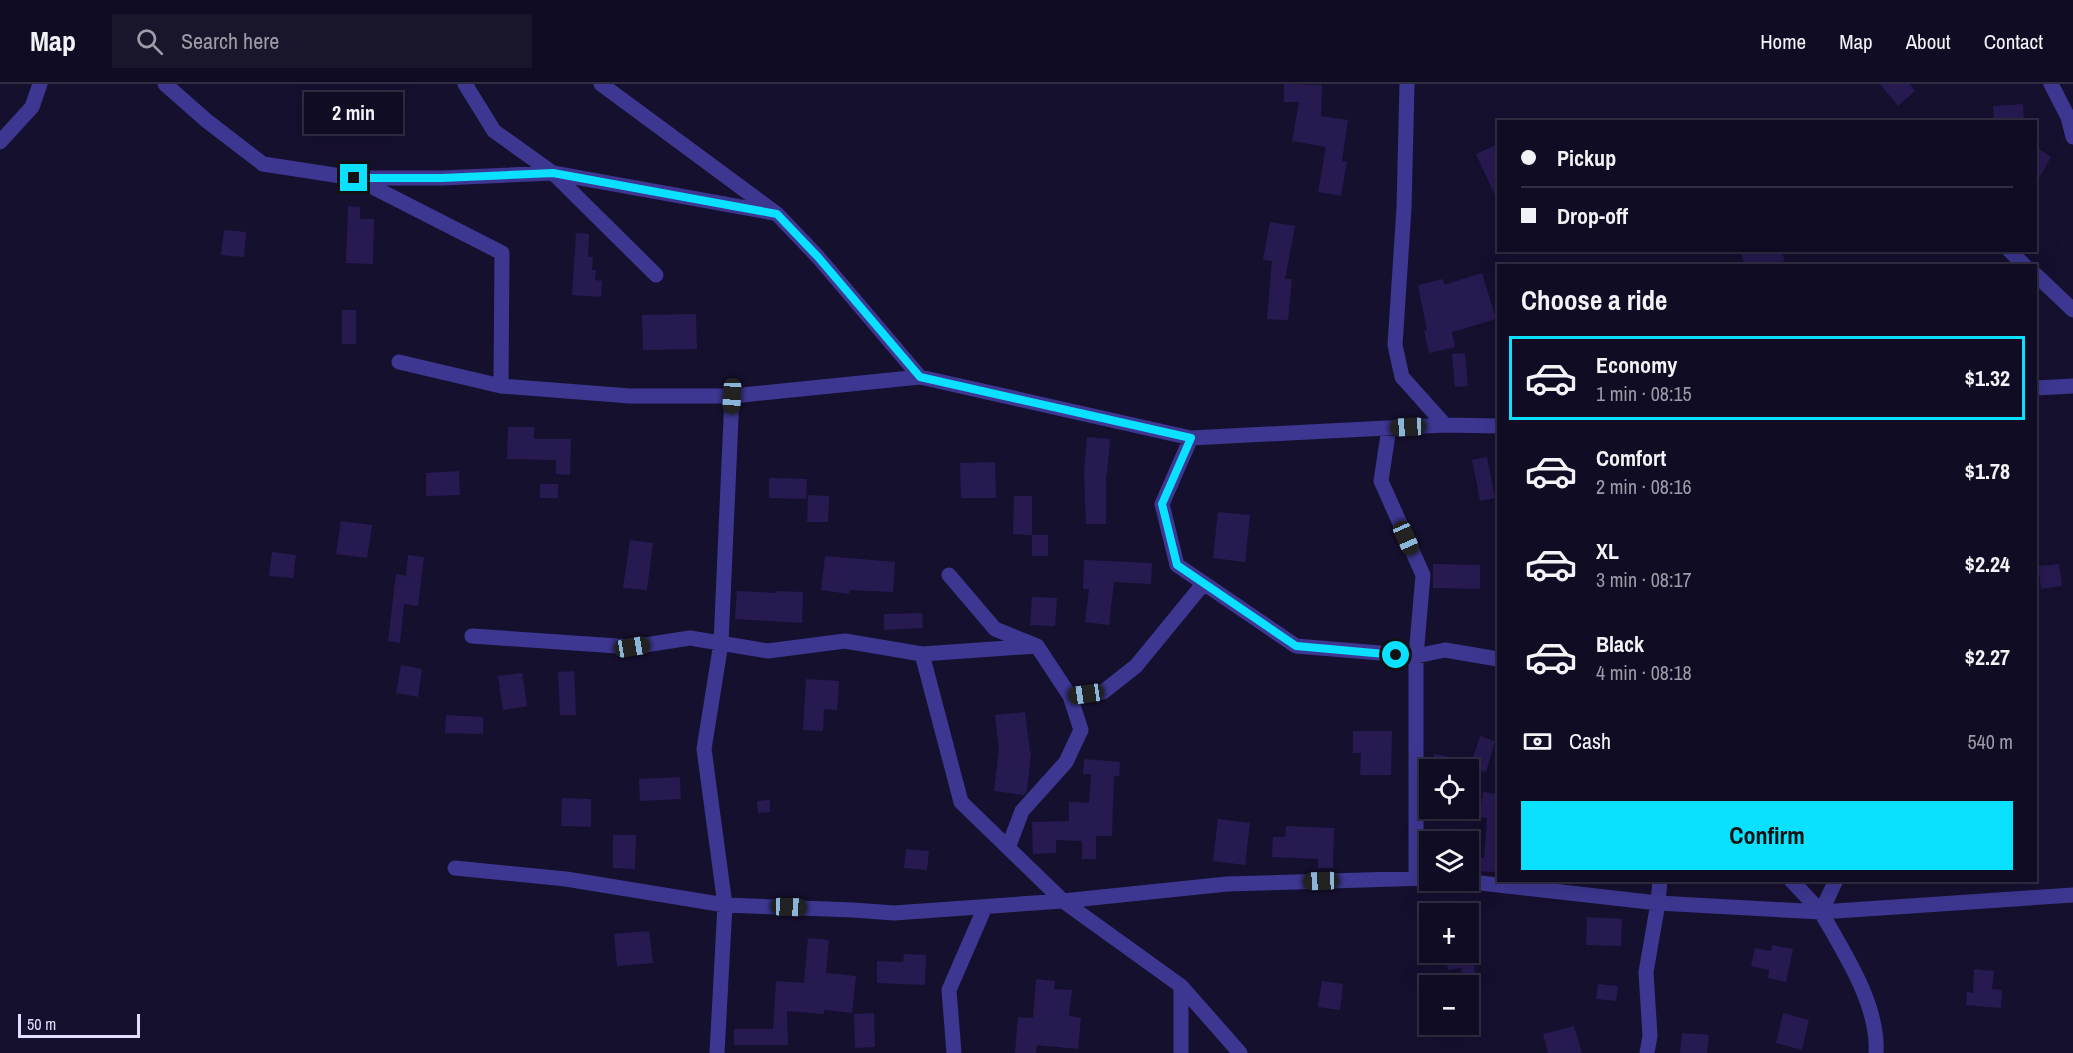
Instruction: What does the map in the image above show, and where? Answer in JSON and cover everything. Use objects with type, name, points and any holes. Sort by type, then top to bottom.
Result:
[{"type":"street","points":[[0,142],[32,107],[40,84]]},
{"type":"street","points":[[165,84],[207,121],[263,164],[354,178],[442,178],[553,173],[777,214]]},
{"type":"street","points":[[465,84],[494,131],[553,173],[656,275]]},
{"type":"street","points":[[601,84],[777,214],[818,257],[920,377]]},
{"type":"street","points":[[1407,84],[1404,208],[1395,345],[1402,377],[1445,425]]},
{"type":"street","points":[[2051,84],[2068,117],[2073,137]]},
{"type":"street","points":[[354,178],[502,253],[501,386]]},
{"type":"street","points":[[2011,252],[2023,264]]},
{"type":"street","points":[[2037,276],[2073,310]]},
{"type":"street","points":[[399,362],[501,386],[630,396],[732,396],[920,377],[1191,438],[1445,425],[1497,426]]},
{"type":"street","points":[[2037,388],[2073,386]]},
{"type":"street","points":[[717,1053],[725,905],[704,750],[721,643],[732,396]]},
{"type":"street","points":[[1389,428],[1381,482],[1423,575],[1416,656],[1422,831]]},
{"type":"street","points":[[1191,438],[1162,504],[1177,565],[1296,646],[1416,656],[1445,650],[1497,659]]},
{"type":"street","points":[[949,575],[995,629],[1037,646],[1070,696],[1081,730],[1066,762],[1022,811],[1008,848]]},
{"type":"street","points":[[1070,696],[1103,692],[1136,666],[1204,584]]},
{"type":"street","points":[[472,636],[632,647],[690,638],[768,651],[845,641],[922,654],[1037,646]]},
{"type":"street","points":[[922,654],[961,802],[1063,901],[1181,986],[1240,1053]]},
{"type":"street","points":[[455,868],[566,879],[725,905],[894,913],[1063,901],[1227,884],[1419,878]]},
{"type":"street","points":[[1647,1053],[1650,1036],[1646,972],[1660,882]]},
{"type":"street","points":[[1793,882],[1821,912],[1860,982],[1877,1038],[1876,1053]]},
{"type":"street","points":[[1821,912],[1835,882]]},
{"type":"street","points":[[1479,883],[1658,903],[1821,912],[2073,895]]},
{"type":"street","points":[[954,1053],[949,990],[985,907]]},
{"type":"street","points":[[1181,986],[1181,1053]]},
{"type":"building","points":[[1284,84],[1322,85],[1321,116],[1348,120],[1342,161],[1347,162],[1341,196],[1318,192],[1326,147],[1292,141],[1299,102],[1284,102]]},
{"type":"building","points":[[1880,84],[1910,84],[1915,91],[1898,106]]},
{"type":"building","points":[[2023,104],[2024,120],[1994,120],[1993,106]]},
{"type":"building","points":[[1497,144],[1497,200],[1476,154]]},
{"type":"building","points":[[2037,148],[2051,157],[2037,182]]},
{"type":"building","points":[[348,206],[360,207],[360,219],[374,219],[373,264],[346,263]]},
{"type":"building","points":[[1270,222],[1295,226],[1285,279],[1292,279],[1288,320],[1267,319],[1272,261],[1263,260]]},
{"type":"building","points":[[224,230],[246,232],[244,257],[221,255]]},
{"type":"building","points":[[576,233],[589,234],[588,257],[593,257],[592,270],[596,270],[595,280],[602,281],[601,297],[572,295]]},
{"type":"building","points":[[1741,252],[1782,252],[1785,261],[1775,264],[1744,264]]},
{"type":"building","points":[[1482,273],[1496,319],[1452,332],[1455,347],[1429,353],[1418,285],[1443,279],[1444,285]]},
{"type":"building","points":[[342,310],[356,310],[356,344],[342,344]]},
{"type":"building","points":[[696,314],[697,349],[643,350],[642,315]]},
{"type":"building","points":[[1465,353],[1468,386],[1455,387],[1452,354]]},
{"type":"building","points":[[508,427],[534,427],[534,439],[571,439],[570,475],[556,474],[556,460],[507,459]]},
{"type":"building","points":[[1087,437],[1110,439],[1106,474],[1106,524],[1086,524],[1084,473]]},
{"type":"building","points":[[1487,457],[1495,498],[1480,501],[1472,460]]},
{"type":"building","points":[[995,462],[996,498],[961,498],[960,463]]},
{"type":"building","points":[[459,471],[460,495],[426,496],[426,473]]},
{"type":"building","points":[[769,478],[807,479],[806,499],[769,498]]},
{"type":"building","points":[[540,484],[558,484],[558,498],[540,498]]},
{"type":"building","points":[[808,495],[829,496],[828,522],[807,522]]},
{"type":"building","points":[[1014,496],[1032,496],[1032,535],[1013,534]]},
{"type":"building","points":[[1218,512],[1250,515],[1245,562],[1213,558]]},
{"type":"building","points":[[341,521],[372,525],[367,558],[336,554]]},
{"type":"building","points":[[1032,535],[1048,535],[1048,556],[1032,556]]},
{"type":"building","points":[[630,540],[653,543],[647,590],[623,588]]},
{"type":"building","points":[[272,552],[296,555],[293,578],[269,576]]},
{"type":"building","points":[[408,555],[424,557],[418,606],[404,604],[400,643],[388,641],[396,574],[406,576]]},
{"type":"building","points":[[825,556],[895,562],[893,592],[850,590],[849,594],[821,590]]},
{"type":"building","points":[[1084,560],[1152,563],[1151,584],[1114,582],[1109,625],[1085,622],[1089,589],[1083,589]]},
{"type":"building","points":[[1433,564],[1480,565],[1480,589],[1433,588]]},
{"type":"building","points":[[2059,564],[2062,586],[2041,589],[2038,566]]},
{"type":"building","points":[[737,591],[803,592],[802,623],[735,619]]},
{"type":"building","points":[[1032,597],[1057,598],[1055,626],[1030,625]]},
{"type":"building","points":[[922,613],[923,628],[884,630],[884,614]]},
{"type":"building","points":[[401,665],[422,669],[418,697],[396,693]]},
{"type":"building","points":[[574,671],[576,715],[560,715],[558,672]]},
{"type":"building","points":[[522,673],[527,706],[503,710],[498,676]]},
{"type":"building","points":[[806,679],[839,681],[837,710],[824,709],[823,731],[803,730]]},
{"type":"building","points":[[1025,712],[1031,752],[1027,791],[1024,795],[994,791],[999,750],[995,715]]},
{"type":"building","points":[[446,715],[483,717],[483,734],[445,733]]},
{"type":"building","points":[[1353,731],[1392,731],[1391,775],[1360,775],[1361,753],[1353,753]]},
{"type":"building","points":[[1480,736],[1495,741],[1486,772],[1479,770],[1479,759],[1473,759]]},
{"type":"building","points":[[1434,754],[1447,756],[1447,759],[1433,759]]},
{"type":"building","points":[[1084,759],[1120,762],[1119,776],[1114,776],[1112,836],[1096,836],[1096,859],[1082,859],[1082,841],[1056,840],[1056,853],[1033,854],[1032,822],[1069,821],[1069,802],[1089,803],[1091,774],[1083,774]]},
{"type":"building","points":[[680,777],[681,799],[640,801],[639,779]]},
{"type":"building","points":[[1483,792],[1497,794],[1497,872],[1479,871],[1479,858],[1484,858],[1487,818],[1479,817]]},
{"type":"building","points":[[562,798],[591,799],[591,827],[561,826]]},
{"type":"building","points":[[770,800],[770,812],[758,813],[757,801]]},
{"type":"building","points":[[1218,819],[1250,823],[1245,865],[1213,861]]},
{"type":"building","points":[[1286,826],[1334,828],[1333,868],[1318,868],[1318,859],[1272,857],[1273,837],[1285,837]]},
{"type":"building","points":[[613,835],[636,835],[635,869],[613,868]]},
{"type":"building","points":[[906,849],[929,851],[927,870],[904,868]]},
{"type":"building","points":[[1587,917],[1622,919],[1621,946],[1586,945]]},
{"type":"building","points":[[649,931],[653,963],[617,966],[614,934]]},
{"type":"building","points":[[808,938],[829,940],[826,973],[856,976],[852,1013],[824,1010],[824,1014],[787,1011],[788,1045],[734,1045],[734,1029],[773,1029],[776,981],[804,983]]},
{"type":"building","points":[[1772,945],[1793,949],[1786,982],[1768,978],[1769,970],[1751,966],[1755,948],[1771,951]]},
{"type":"building","points":[[904,954],[926,955],[925,985],[877,983],[877,961],[903,962]]},
{"type":"building","points":[[1447,963],[1474,963],[1475,975],[1462,975],[1461,968],[1448,970]]},
{"type":"building","points":[[1974,969],[1994,971],[1992,989],[2002,990],[2001,1008],[1966,1005],[1967,992],[1973,993]]},
{"type":"building","points":[[1036,979],[1055,981],[1054,989],[1072,990],[1069,1016],[1081,1018],[1078,1049],[1037,1045],[1036,1053],[1015,1053],[1018,1017],[1033,1018]]},
{"type":"building","points":[[1322,981],[1343,984],[1340,1010],[1318,1007]]},
{"type":"building","points":[[1598,984],[1618,986],[1616,1001],[1596,999]]},
{"type":"building","points":[[874,1013],[875,1047],[855,1048],[854,1014]]},
{"type":"building","points":[[1783,1013],[1809,1020],[1802,1050],[1776,1043]]},
{"type":"building","points":[[1574,1026],[1582,1053],[1548,1053],[1543,1034]]},
{"type":"building","points":[[1682,1033],[1709,1035],[1707,1053],[1680,1053]]},
{"type":"route","points":[[354,178],[442,178],[553,173],[777,214],[818,257],[920,377],[1191,438],[1162,504],[1177,565],[1296,646],[1396,655]]}]
